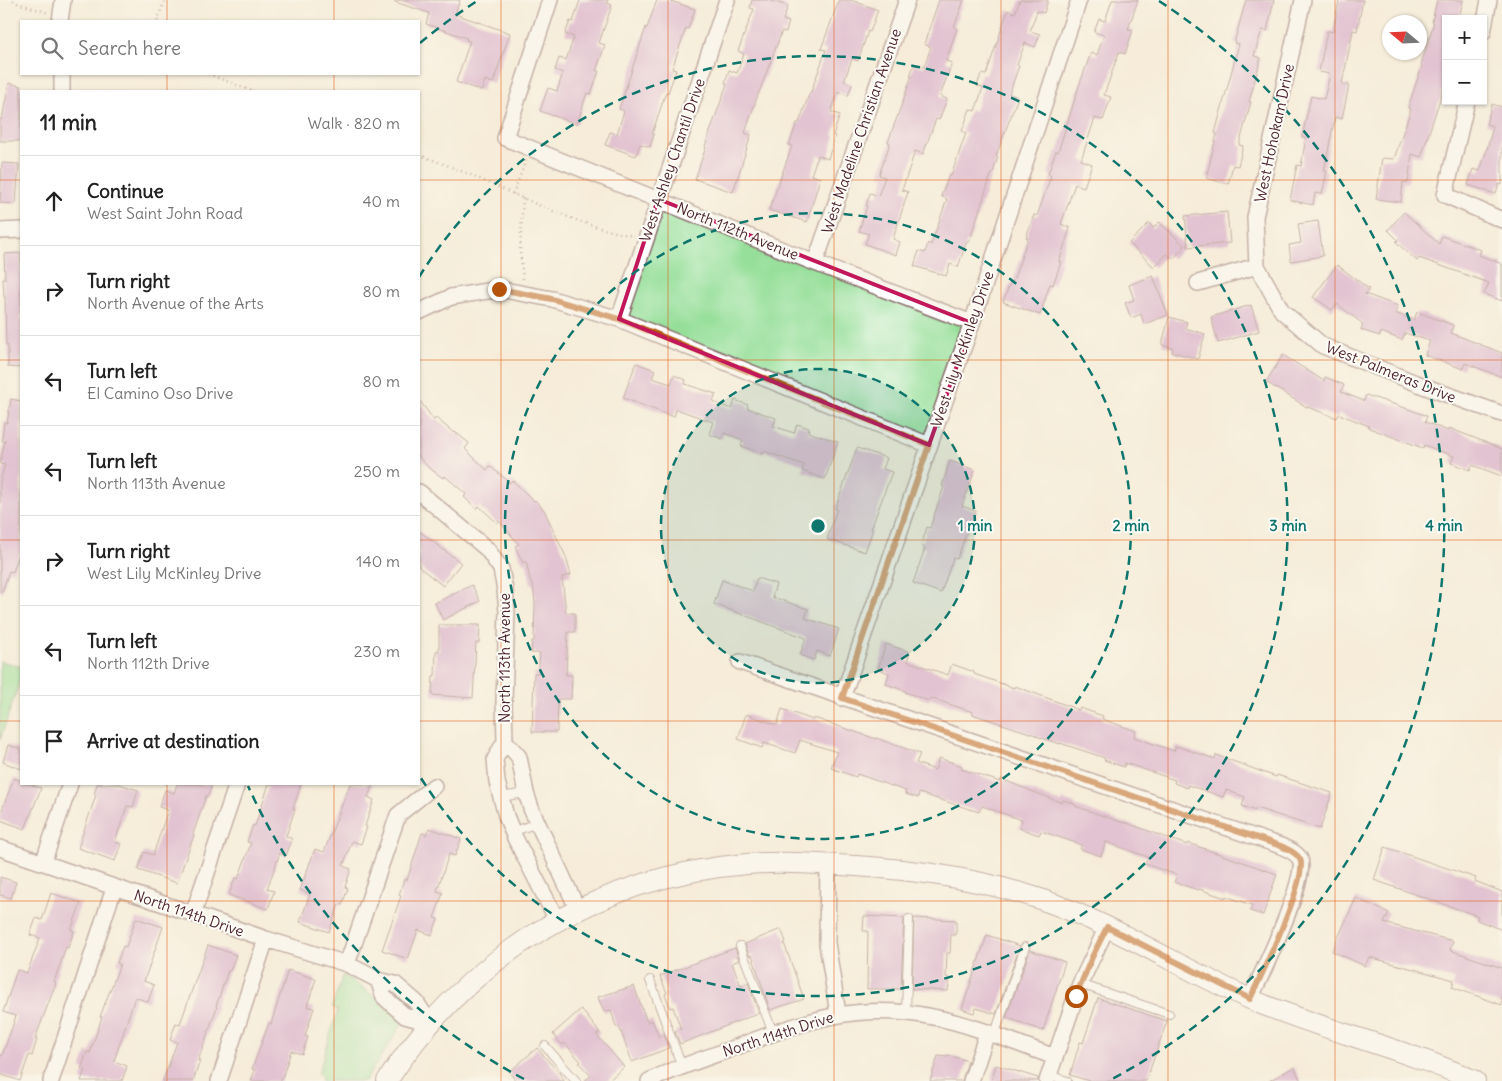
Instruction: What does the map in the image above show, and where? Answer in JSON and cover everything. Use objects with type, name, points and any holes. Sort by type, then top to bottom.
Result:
[{"type":"street","points":[[61,19],[63,0]]},
{"type":"street","name":"North 112th Avenue","points":[[550,0],[504,138],[815,263],[972,323]]},
{"type":"street","name":"West Ashley Chantil Drive","points":[[619,319],[658,199],[727,0]]},
{"type":"street","name":"West Madeline Christian Avenue","points":[[815,263],[907,0]]},
{"type":"street","name":"West Lily McKinley Drive","points":[[842,698],[972,323],[1079,0]]},
{"type":"street","name":"West Hohokam Drive","points":[[1257,266],[1255,218],[1303,0]]},
{"type":"street","points":[[1486,15],[1489,0]]},
{"type":"street","points":[[62,75],[62,90]]},
{"type":"street","points":[[1466,105],[1445,195],[1502,220]]},
{"type":"street","points":[[0,231],[20,230]]},
{"type":"street","points":[[1198,283],[1257,266]]},
{"type":"street","name":"West Palmeras Drive","points":[[1257,266],[1282,311],[1323,346],[1426,387],[1502,414]]},
{"type":"street","points":[[420,312],[451,297],[499,289],[552,299],[619,319],[929,445]]},
{"type":"street","name":"North 113th Avenue","points":[[420,493],[487,549],[501,569],[507,612],[504,702],[505,741],[494,759],[500,797],[512,832],[557,920]]},
{"type":"street","points":[[740,662],[1281,846],[1294,853],[1300,858],[1301,872],[1288,909],[1250,999]]},
{"type":"street","name":"North 113th Avenue","points":[[505,741],[519,757],[526,793],[537,823],[578,910]]},
{"type":"street","points":[[43,863],[70,785]]},
{"type":"street","points":[[192,914],[237,785]]},
{"type":"street","points":[[347,964],[398,815],[434,786]]},
{"type":"street","name":"North 114th Drive","points":[[0,848],[266,939],[347,964],[378,980],[395,984],[416,1002],[430,1023]]},
{"type":"street","points":[[388,1081],[406,1053],[456,994],[515,946],[557,920],[635,888],[699,871],[748,864],[828,864],[913,871],[974,881],[1037,898],[1107,927],[1250,999],[1302,1019],[1407,1053],[1475,1081]]},
{"type":"street","points":[[828,864],[827,943],[838,1014]]},
{"type":"street","points":[[51,1081],[114,888]]},
{"type":"street","points":[[1048,1078],[1080,984],[1107,927]]},
{"type":"street","points":[[219,1081],[266,939]]},
{"type":"street","name":"North 114th Drive","points":[[650,1081],[682,1067],[806,1022],[838,1014],[864,1011],[906,1013],[948,1020],[1055,1056]]},
{"type":"street","points":[[971,1081],[991,1034]]},
{"type":"lane","points":[[500,797],[526,793]]},
{"type":"lane","points":[[512,832],[537,823]]},
{"type":"lane","points":[[906,1013],[908,919]]},
{"type":"lane","points":[[740,946],[773,1034]]},
{"type":"lane","points":[[991,1034],[1025,946]]},
{"type":"lane","points":[[650,980],[682,1067]]},
{"type":"lane","points":[[1080,984],[1169,1014]]},
{"type":"lane","points":[[545,1046],[576,1081]]},
{"type":"lane","points":[[1048,1078],[1066,1081]]},
{"type":"path","points":[[13,0],[61,19]]},
{"type":"path","points":[[157,20],[165,0]]},
{"type":"path","points":[[211,75],[249,90]]},
{"type":"path","points":[[513,194],[530,148]]},
{"type":"path","points":[[420,155],[448,165],[582,223],[608,232],[645,239]]},
{"type":"path","points":[[521,293],[523,278],[520,250],[523,198]]},
{"type":"highlighted area","points":[[658,199],[972,323],[929,445],[619,319]]},
{"type":"green space","points":[[658,199],[972,323],[929,445],[619,319]]},
{"type":"green space","points":[[0,661],[20,667],[20,680],[0,740]]},
{"type":"green space","points":[[343,975],[381,1002],[401,1022],[401,1026],[365,1081],[321,1081],[322,1078],[318,1074],[338,1010],[332,1007]]},
{"type":"building","points":[[395,0],[460,0],[455,14],[510,33],[493,83],[485,80],[482,91],[456,82],[470,41],[466,40],[467,38],[426,24],[429,13],[395,2]]},
{"type":"building","points":[[580,0],[608,0],[607,3],[612,5],[599,43],[605,45],[596,71],[599,71],[591,94],[587,93],[577,124],[540,111],[548,88],[557,91],[563,73],[555,70],[559,58],[566,60],[574,37],[565,34],[570,21],[573,22]]},
{"type":"building","points":[[657,0],[668,0],[695,9],[688,29],[686,28],[672,69],[676,70],[668,93],[666,92],[652,134],[654,134],[650,147],[640,144],[636,156],[605,145],[610,132],[617,134],[624,111],[619,109]]},
{"type":"building","points":[[752,0],[768,0],[788,6],[783,20],[789,22],[786,32],[782,31],[745,133],[751,135],[733,192],[695,179],[727,84],[725,83],[729,70],[737,73],[744,54],[738,51],[754,9],[750,8]]},
{"type":"building","points":[[839,0],[851,0],[878,10],[870,32],[868,31],[858,61],[852,59],[844,81],[852,84],[848,96],[838,92],[831,112],[840,115],[828,159],[818,155],[811,175],[820,178],[807,222],[769,210],[792,146],[789,145],[826,50],[821,49]]},
{"type":"building","points":[[939,0],[964,0],[954,27],[957,28],[946,61],[952,63],[940,96],[947,99],[939,120],[936,119],[923,154],[915,151],[902,190],[908,192],[893,239],[900,242],[896,255],[865,244],[869,234],[859,231],[870,193],[878,196],[885,177],[879,175],[890,143],[888,142],[912,76],[910,76],[914,64],[924,67],[931,47],[924,44]]},
{"type":"building","points":[[1020,0],[1048,0],[1044,13],[1037,11],[1030,31],[1040,34],[1035,47],[1025,43],[1017,65],[1019,66],[1009,94],[1018,97],[996,156],[998,157],[969,242],[967,241],[958,267],[950,264],[946,276],[914,266],[919,251],[925,253],[928,243],[931,245],[947,199],[941,196],[949,175],[951,176],[966,133],[962,131],[970,109],[975,111],[983,88],[977,86],[981,74],[986,75],[1008,10],[1015,13]]},
{"type":"building","points":[[1112,0],[1138,0],[1128,29],[1133,30],[1125,54],[1119,52],[1104,95],[1111,97],[1103,120],[1095,118],[1081,160],[1092,164],[1084,187],[1075,184],[1061,224],[1070,228],[1059,262],[1061,262],[1053,285],[1050,284],[1040,315],[1003,302],[1010,283],[1012,284],[1034,215],[1037,216],[1051,176],[1048,174],[1056,151],[1058,152],[1091,53],[1097,55],[1104,35],[1094,32],[1099,19],[1105,21]]},
{"type":"building","points":[[1246,0],[1274,0],[1267,31],[1262,30],[1254,56],[1261,58],[1239,145],[1243,146],[1238,166],[1233,165],[1228,184],[1206,178],[1217,134],[1215,133],[1239,44],[1234,43]]},
{"type":"building","points":[[1339,0],[1363,0],[1357,31],[1353,30],[1342,84],[1349,85],[1342,119],[1335,117],[1324,171],[1327,171],[1322,194],[1315,193],[1313,205],[1290,200],[1297,165],[1301,166],[1306,138],[1302,137],[1311,96],[1324,99],[1330,74],[1319,72],[1327,31],[1333,32]]},
{"type":"building","points":[[1437,0],[1463,0],[1460,15],[1442,15],[1442,93],[1421,157],[1412,154],[1408,183],[1403,182],[1401,202],[1376,199],[1382,158],[1394,159],[1411,109],[1408,108],[1423,60],[1427,60],[1427,45],[1434,22],[1432,22]]},
{"type":"building","points":[[9,83],[21,86],[20,141],[0,141],[0,119],[2,119]]},
{"type":"building","points":[[1492,104],[1502,107],[1502,185],[1499,184],[1496,194],[1468,185],[1473,169],[1480,171],[1488,146],[1493,126],[1486,124]]},
{"type":"building","points":[[2,163],[19,164],[16,204],[0,203]]},
{"type":"building","points":[[1227,212],[1230,243],[1188,247],[1185,216]]},
{"type":"building","points":[[1404,212],[1439,244],[1442,236],[1481,250],[1479,255],[1502,264],[1502,301],[1484,294],[1489,283],[1419,258],[1417,261],[1396,242],[1398,240],[1388,230]]},
{"type":"building","points":[[1318,221],[1323,256],[1291,261],[1289,245],[1301,243],[1298,224]]},
{"type":"building","points":[[1159,222],[1185,246],[1173,259],[1167,254],[1154,267],[1129,243],[1149,223],[1153,228]]},
{"type":"building","points":[[20,253],[20,368],[8,367],[3,279],[5,279],[4,254]]},
{"type":"building","points":[[1337,265],[1369,289],[1365,294],[1398,306],[1395,313],[1414,320],[1417,312],[1453,325],[1451,333],[1502,353],[1502,377],[1465,363],[1463,369],[1425,355],[1430,341],[1405,333],[1402,340],[1381,332],[1380,336],[1361,330],[1363,324],[1337,304],[1332,310],[1313,297]]},
{"type":"building","points":[[1153,276],[1168,315],[1144,324],[1141,314],[1131,318],[1125,303],[1134,300],[1129,285]]},
{"type":"building","points":[[1251,305],[1259,331],[1218,343],[1211,317]]},
{"type":"building","points":[[1169,317],[1187,322],[1185,328],[1205,334],[1198,359],[1172,352],[1173,348],[1162,345]]},
{"type":"building","points":[[1283,355],[1324,381],[1325,377],[1344,385],[1341,392],[1364,401],[1366,395],[1408,409],[1427,416],[1425,422],[1448,431],[1449,428],[1502,449],[1502,476],[1472,465],[1470,470],[1451,463],[1454,456],[1424,445],[1423,448],[1369,428],[1369,426],[1339,414],[1337,418],[1305,406],[1266,382]]},
{"type":"building","points":[[636,363],[655,370],[652,378],[671,384],[674,375],[686,380],[685,384],[716,394],[713,402],[732,409],[735,400],[748,405],[747,408],[776,418],[773,426],[794,433],[797,424],[809,428],[808,432],[838,442],[825,479],[802,471],[804,465],[764,451],[763,454],[741,446],[743,440],[724,433],[722,439],[709,434],[713,422],[676,409],[674,417],[623,398]]},
{"type":"building","points":[[11,399],[20,401],[20,552],[13,572],[9,571],[2,592],[0,592],[0,482],[5,465],[0,464],[5,441],[2,441],[4,422],[7,423]]},
{"type":"building","points":[[420,401],[434,420],[436,418],[469,443],[465,449],[487,470],[490,466],[510,483],[512,480],[544,510],[566,557],[571,575],[562,577],[566,613],[575,613],[575,632],[568,632],[566,675],[572,675],[571,699],[558,699],[557,732],[532,732],[534,673],[538,673],[540,653],[531,653],[532,641],[534,641],[535,603],[533,584],[531,584],[526,561],[523,563],[515,546],[519,544],[499,521],[497,523],[479,506],[477,509],[464,497],[466,494],[445,476],[443,478],[420,458]]},
{"type":"building","points":[[857,448],[887,458],[883,469],[892,472],[871,529],[873,529],[865,552],[827,539],[837,509],[835,509]]},
{"type":"building","points":[[950,461],[975,470],[962,506],[976,511],[957,559],[953,558],[941,593],[913,583],[925,548],[921,546],[927,527],[930,528]]},
{"type":"building","points":[[420,532],[461,563],[443,586],[420,568]]},
{"type":"building","points":[[757,578],[776,584],[772,597],[808,609],[805,618],[839,629],[830,656],[817,651],[814,660],[800,655],[806,638],[714,604],[722,580],[753,591]]},
{"type":"building","points":[[472,585],[480,601],[443,620],[435,603]]},
{"type":"building","points":[[439,625],[480,625],[479,643],[476,643],[473,698],[432,695],[436,651],[439,651]]},
{"type":"building","points":[[886,644],[910,652],[907,661],[948,675],[952,664],[1014,688],[1015,686],[1079,710],[1080,708],[1103,716],[1102,719],[1136,731],[1134,737],[1174,751],[1176,746],[1215,759],[1216,755],[1276,777],[1277,775],[1332,793],[1320,829],[1256,808],[1255,811],[1242,806],[1245,797],[1226,790],[1223,797],[1188,785],[1187,788],[1174,783],[1175,780],[1125,763],[1124,767],[1104,760],[1105,758],[1036,736],[930,698],[929,701],[886,684],[889,673],[878,669]]},
{"type":"building","points":[[782,709],[876,738],[920,754],[916,763],[935,770],[939,758],[962,766],[961,769],[1000,782],[1001,779],[1062,803],[1063,800],[1075,804],[1075,806],[1187,845],[1188,843],[1277,874],[1263,915],[1250,911],[1252,905],[1174,882],[1177,875],[1145,864],[1148,857],[1106,842],[1101,856],[1080,849],[1082,845],[1041,831],[1039,835],[1019,828],[1022,820],[982,806],[979,812],[919,793],[918,798],[905,794],[906,791],[857,774],[856,777],[831,768],[837,752],[800,740],[795,753],[764,743],[762,748],[738,739],[746,714],[777,725]]},
{"type":"building","points":[[8,745],[20,749],[20,769],[3,762]]},
{"type":"building","points":[[14,778],[20,781],[20,785],[32,785],[41,788],[25,829],[0,820],[0,815]]},
{"type":"building","points":[[97,785],[122,785],[138,790],[133,807],[127,806],[115,842],[121,844],[115,861],[78,848],[96,795],[94,794]]},
{"type":"building","points":[[177,785],[212,785],[208,796],[206,796],[177,883],[138,870],[144,852],[153,855],[168,810],[159,807],[165,790],[174,793]]},
{"type":"building","points":[[269,785],[301,785],[286,836],[292,839],[286,856],[280,853],[267,889],[274,891],[268,909],[229,895],[235,878],[238,879],[251,843],[247,842],[253,825],[255,826]]},
{"type":"building","points":[[350,785],[373,785],[368,797],[374,800],[365,826],[367,827],[361,844],[352,841],[343,866],[351,869],[345,887],[348,888],[342,905],[339,904],[329,932],[300,922],[310,894],[300,890],[315,849],[324,852]]},
{"type":"building","points":[[429,828],[461,839],[455,856],[449,854],[437,891],[443,893],[434,918],[438,919],[432,935],[418,930],[408,959],[382,950],[401,896],[399,895],[404,879],[407,880],[422,833],[426,835]]},
{"type":"building","points":[[1385,847],[1476,878],[1475,881],[1502,892],[1502,930],[1477,920],[1478,916],[1374,880]]},
{"type":"building","points":[[0,877],[16,882],[11,898],[0,895]]},
{"type":"building","points":[[51,893],[81,903],[71,930],[74,931],[68,948],[66,947],[54,982],[56,983],[35,1039],[37,1039],[32,1056],[29,1055],[20,1081],[0,1074],[0,1055],[2,1056],[16,1016],[3,1012],[17,970],[27,973],[40,938],[30,935],[36,918],[42,920]]},
{"type":"building","points":[[1356,898],[1389,913],[1384,923],[1453,941],[1450,950],[1502,968],[1502,1005],[1452,987],[1454,980],[1369,957],[1365,966],[1332,951]]},
{"type":"building","points":[[864,916],[904,918],[901,989],[867,989],[868,931],[863,931]]},
{"type":"building","points":[[136,918],[163,927],[144,981],[154,985],[148,1002],[135,997],[114,1061],[127,1066],[122,1081],[81,1081],[85,1070],[81,1069],[87,1052],[90,1053],[102,1017],[100,1017],[120,964],[117,963],[123,946],[126,947]]},
{"type":"building","points":[[914,918],[956,920],[956,935],[951,935],[950,953],[947,953],[946,977],[950,978],[948,991],[912,989]]},
{"type":"building","points":[[781,929],[786,942],[784,943],[804,999],[770,1010],[752,955],[750,956],[745,944]]},
{"type":"building","points":[[987,935],[1020,946],[996,1014],[976,1008],[974,1013],[962,1009]]},
{"type":"building","points":[[208,945],[236,955],[230,971],[228,971],[216,1006],[193,1081],[163,1081],[177,1042],[170,1040],[176,1023],[180,1024]]},
{"type":"building","points":[[735,948],[739,960],[732,963],[741,986],[748,983],[759,1013],[680,1044],[675,1031],[681,1029],[673,1007],[670,1008],[665,994],[667,993],[660,976]]},
{"type":"building","points":[[1030,950],[1065,962],[1043,1031],[1006,1017]]},
{"type":"building","points":[[288,970],[316,979],[307,1006],[314,1008],[305,1036],[308,1037],[302,1054],[291,1051],[281,1081],[251,1081],[255,1070],[252,1069],[269,1023],[271,1024]]},
{"type":"building","points":[[634,986],[647,1022],[652,1020],[659,1037],[664,1035],[669,1048],[632,1062],[619,1026],[616,1027],[611,1010],[604,1012],[598,997]]},
{"type":"building","points":[[1098,998],[1167,1021],[1146,1081],[1089,1081],[1070,1075],[1080,1042],[1083,1043]]},
{"type":"building","points":[[581,1009],[600,1033],[596,1034],[624,1067],[608,1081],[584,1081],[591,1076],[565,1043],[562,1045],[553,1034]]},
{"type":"building","points":[[537,1048],[564,1081],[516,1081],[509,1072]]},
{"type":"building","points":[[948,1055],[968,1061],[962,1081],[930,1081],[938,1056],[947,1057]]},
{"type":"building","points":[[996,1065],[1038,1078],[1038,1081],[991,1081]]},
{"type":"building","points":[[1294,1067],[1301,1081],[1269,1081]]},
{"type":"route","points":[[499,289],[552,299],[619,319],[929,445],[842,698],[1281,846],[1300,858],[1301,872],[1299,879],[1268,960],[1250,999],[1107,927],[1076,996]]}]
